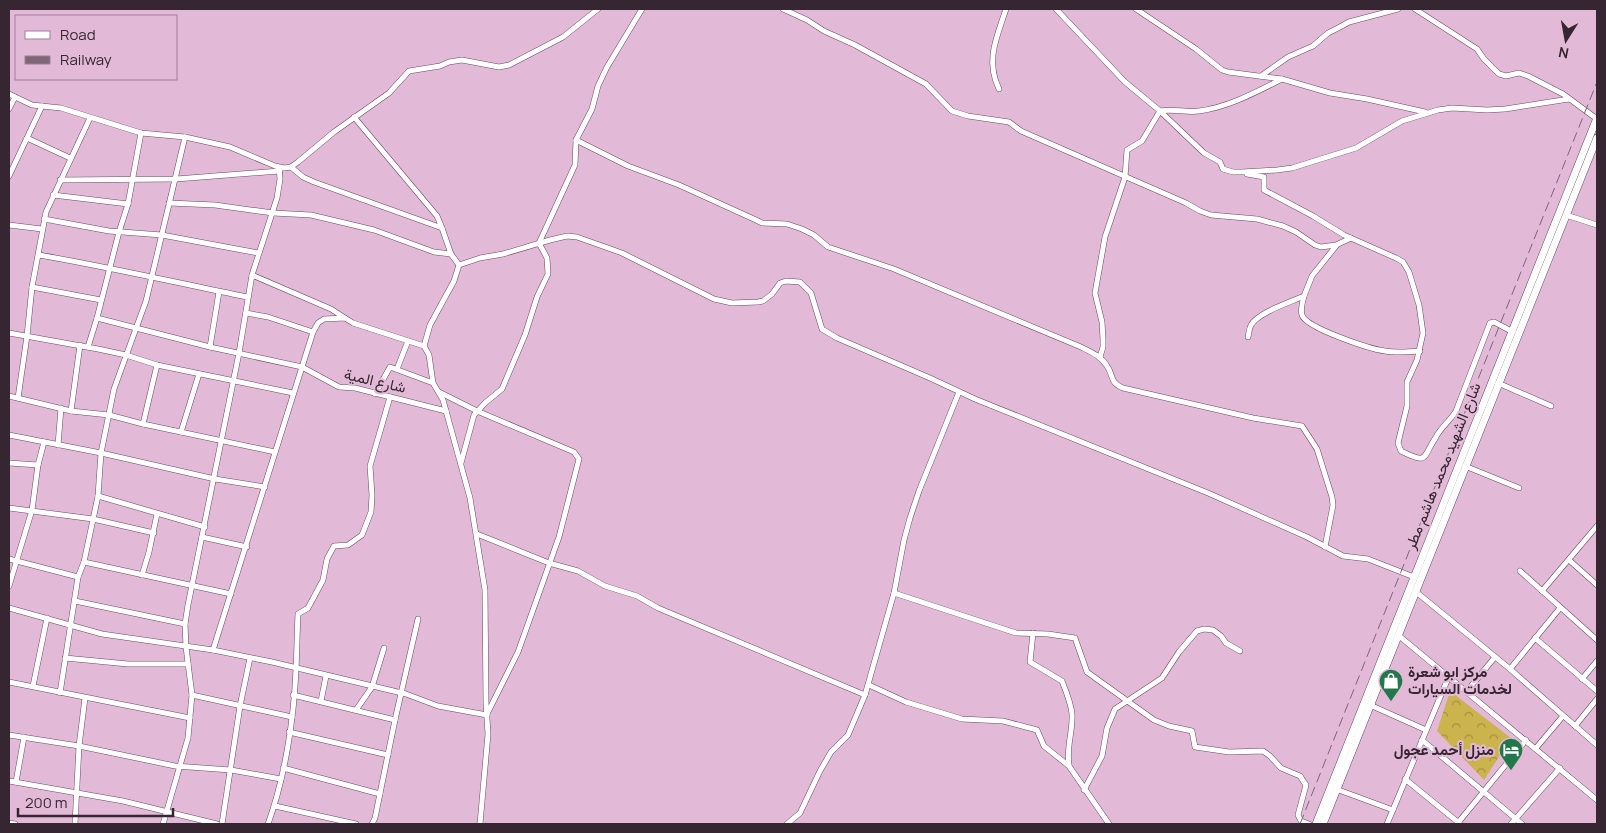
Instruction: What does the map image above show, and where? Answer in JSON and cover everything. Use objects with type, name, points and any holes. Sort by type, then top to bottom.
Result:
[{"type":"main road","name":"شارع الشهيد محمد هاشم مطر","points":[[1316,824],[1597,119]]},
{"type":"main road","name":"شارع الشهيد محمد هاشم مطر","points":[[1323,824],[1597,138]]},
{"type":"street","points":[[60,180],[176,179],[280,170],[291,167],[354,117],[394,89],[409,71],[462,60],[499,67],[509,65],[563,37],[598,9]]},
{"type":"street","points":[[539,243],[576,165],[576,140],[592,109],[595,94],[607,67],[642,9]]},
{"type":"street","points":[[783,9],[855,45],[926,84],[952,111],[968,116],[1009,122],[1021,131],[1205,213],[1257,219],[1289,228],[1320,247],[1336,246]]},
{"type":"street","points":[[999,89],[993,76],[992,60],[995,40],[1006,9]]},
{"type":"street","points":[[1056,9],[1125,82],[1160,111],[1204,153],[1220,162],[1223,169],[1233,172],[1292,168],[1367,143],[1402,121],[1428,113],[1452,108],[1487,110],[1569,99]]},
{"type":"street","points":[[1136,9],[1196,48],[1222,70],[1282,79],[1330,93],[1377,101],[1428,113]]},
{"type":"street","points":[[1261,76],[1288,57],[1312,46],[1328,33],[1349,22],[1398,9]]},
{"type":"street","points":[[1415,9],[1477,49],[1499,74],[1506,76],[1519,73],[1528,76],[1569,99],[1597,119]]},
{"type":"street","points":[[1100,357],[1103,347],[1102,322],[1095,293],[1105,236],[1125,177],[1127,150],[1142,141],[1160,111],[1169,109],[1197,112],[1252,95],[1282,79]]},
{"type":"street","points":[[9,94],[32,105],[55,107],[141,133],[185,136],[235,149],[280,170]]},
{"type":"street","points":[[9,109],[15,97]]},
{"type":"street","points":[[9,174],[42,106]]},
{"type":"street","points":[[354,117],[437,216],[451,254],[459,266]]},
{"type":"street","points":[[18,398],[32,287],[44,219],[53,195],[90,118]]},
{"type":"street","points":[[88,347],[98,318],[101,300],[128,204],[141,133]]},
{"type":"street","points":[[60,692],[78,577],[84,562],[98,496],[101,453],[114,389],[146,301],[185,136]]},
{"type":"street","points":[[27,138],[70,158]]},
{"type":"street","points":[[576,140],[628,166],[679,185],[756,220],[787,224],[802,229],[814,235],[828,247],[894,269],[1081,347],[1100,357],[1108,366],[1115,384],[1129,390],[1253,418],[1302,426],[1317,449],[1332,501],[1325,547]]},
{"type":"street","points":[[291,167],[303,177],[314,182],[442,228]]},
{"type":"street","points":[[163,824],[179,766],[187,745],[192,695],[186,647],[188,605],[240,353],[247,297],[258,253],[280,186],[280,170]]},
{"type":"street","points":[[1242,172],[1264,177],[1264,190],[1351,238],[1396,258],[1406,267],[1415,289],[1423,333],[1420,351],[1407,382],[1407,406],[1398,443],[1401,451],[1419,459],[1428,454],[1435,437],[1456,411],[1490,323],[1494,322],[1513,332]]},
{"type":"street","points":[[53,195],[128,204]]},
{"type":"street","points":[[170,203],[225,206],[272,213],[311,215],[374,230],[434,252],[451,254]]},
{"type":"street","points":[[1566,215],[1597,225]]},
{"type":"street","points":[[44,219],[119,232],[162,235],[258,253]]},
{"type":"street","points":[[9,225],[42,229]]},
{"type":"street","points":[[459,266],[480,258],[503,254],[567,236],[590,241],[647,265],[714,300],[732,303],[764,301],[780,284],[786,281],[800,282],[811,293],[819,324],[827,334],[959,392],[1208,493],[1343,556],[1368,559],[1414,577]]},
{"type":"street","points":[[1351,238],[1336,246],[1312,276],[1304,296],[1302,314],[1304,319],[1314,326],[1377,350],[1394,352],[1420,351]]},
{"type":"street","points":[[461,465],[471,422],[477,411],[502,389],[507,380],[525,335],[537,297],[548,274],[547,258],[539,243]]},
{"type":"street","points":[[39,255],[110,267],[151,278],[247,297]]},
{"type":"street","points":[[424,346],[430,325],[454,282],[459,266]]},
{"type":"street","points":[[252,275],[331,309],[353,323],[424,346],[429,355],[433,383],[443,400],[470,498],[486,599],[488,734],[480,824]]},
{"type":"street","points":[[32,287],[101,300]]},
{"type":"street","points":[[210,347],[219,292]]},
{"type":"street","points":[[1248,337],[1252,324],[1255,321],[1276,308],[1304,296]]},
{"type":"street","points":[[246,313],[268,317],[313,332]]},
{"type":"street","name":"شارع المية","points":[[98,318],[210,347],[302,367],[339,387],[355,388],[446,411]]},
{"type":"street","points":[[213,650],[247,547],[313,332],[318,323],[324,319],[345,318]]},
{"type":"street","points":[[9,332],[80,345],[126,355],[157,365],[293,393]]},
{"type":"street","points":[[397,369],[408,341]]},
{"type":"street","points":[[71,410],[80,345]]},
{"type":"street","points":[[143,424],[157,365]]},
{"type":"street","points":[[375,394],[389,368],[392,367],[433,383]]},
{"type":"street","points":[[181,432],[199,374]]},
{"type":"street","points":[[1498,383],[1551,406]]},
{"type":"street","points":[[439,392],[477,411],[574,452],[579,459],[563,521],[518,652],[487,715]]},
{"type":"street","points":[[788,824],[800,813],[832,752],[848,735],[865,696],[894,593],[910,518],[959,392]]},
{"type":"street","points":[[9,396],[71,410],[109,415],[275,452]]},
{"type":"street","points":[[268,824],[275,806],[292,717],[298,614],[308,608],[323,580],[327,559],[334,546],[348,546],[362,535],[371,512],[370,466],[390,398]]},
{"type":"street","points":[[58,445],[61,408]]},
{"type":"street","points":[[9,435],[101,453],[215,479],[265,487]]},
{"type":"street","points":[[9,586],[32,510],[38,465],[44,442]]},
{"type":"street","points":[[9,463],[38,465]]},
{"type":"street","points":[[1465,466],[1519,488]]},
{"type":"street","points":[[98,496],[205,527]]},
{"type":"street","points":[[9,508],[92,519],[154,533]]},
{"type":"street","points":[[142,575],[154,533],[157,514]]},
{"type":"street","points":[[1542,591],[1597,528]]},
{"type":"street","points":[[477,534],[549,563],[578,571],[605,586],[637,596],[658,608],[865,696]]},
{"type":"street","points":[[202,537],[247,547]]},
{"type":"street","points":[[9,559],[78,577]]},
{"type":"street","points":[[1569,560],[1597,585]]},
{"type":"street","points":[[84,562],[231,594]]},
{"type":"street","points":[[1520,571],[1597,640]]},
{"type":"street","points":[[1415,591],[1510,669],[1597,745]]},
{"type":"street","points":[[894,593],[1016,633],[1048,634],[1075,638],[1087,672],[1154,720],[1169,726],[1192,731],[1195,746],[1229,752],[1263,751],[1281,768],[1300,776],[1306,785],[1298,815],[1301,821],[1309,824]]},
{"type":"street","points":[[75,601],[186,624]]},
{"type":"street","points":[[9,608],[102,634],[213,650],[415,696],[438,706],[487,715]]},
{"type":"street","points":[[1510,669],[1560,608]]},
{"type":"street","points":[[33,686],[46,618]]},
{"type":"street","points":[[372,824],[375,818],[418,620]]},
{"type":"street","points":[[1084,790],[1102,756],[1111,716],[1120,706],[1162,678],[1179,652],[1197,631],[1204,629],[1213,630],[1226,643],[1240,651]]},
{"type":"street","points":[[1033,633],[1030,662],[1062,680],[1071,708],[1072,723],[1068,747],[1069,766]]},
{"type":"street","points":[[1398,635],[1597,800]]},
{"type":"street","points":[[1535,638],[1597,692]]},
{"type":"street","points":[[356,710],[372,687],[384,648]]},
{"type":"street","points":[[1467,691],[1495,657]]},
{"type":"street","points":[[65,658],[128,664],[188,664]]},
{"type":"street","points":[[222,824],[240,706],[250,658]]},
{"type":"street","points":[[1582,678],[1597,661]]},
{"type":"street","points":[[321,701],[326,676]]},
{"type":"street","points":[[1387,824],[1449,676]]},
{"type":"street","points":[[9,682],[190,718]]},
{"type":"street","points":[[869,684],[906,702],[962,719],[1003,721],[1037,730],[1044,746],[1069,766],[1108,824]]},
{"type":"street","points":[[192,695],[292,717]]},
{"type":"street","points":[[293,695],[395,720]]},
{"type":"street","points":[[75,824],[79,746],[85,698]]},
{"type":"street","points":[[1574,726],[1597,699]]},
{"type":"street","points":[[1370,705],[1426,730]]},
{"type":"street","points":[[1536,748],[1563,716]]},
{"type":"street","points":[[289,732],[388,756]]},
{"type":"street","points":[[9,735],[79,746],[179,766],[231,770],[281,779]]},
{"type":"street","points":[[16,782],[24,737]]},
{"type":"street","points":[[1422,740],[1522,824]]},
{"type":"street","points":[[1406,779],[1458,824],[1526,740]]},
{"type":"street","points":[[283,768],[380,794]]},
{"type":"street","points":[[1512,824],[1560,768]]},
{"type":"street","points":[[9,781],[122,801],[217,824]]},
{"type":"street","points":[[1336,789],[1393,810]]},
{"type":"street","points":[[275,806],[356,824]]},
{"type":"street","points":[[9,823],[15,824]]},
{"type":"green space","points":[[1450,691],[1511,738],[1484,780],[1437,731]]},
{"type":"railway","points":[[1300,824],[1597,82]]},
{"type":"place","name":"مركز ابو شعرة لخدمات السيارات","points":[[1391,702]]},
{"type":"place","name":"منزل أحمد عجول","points":[[1511,771]]}]
